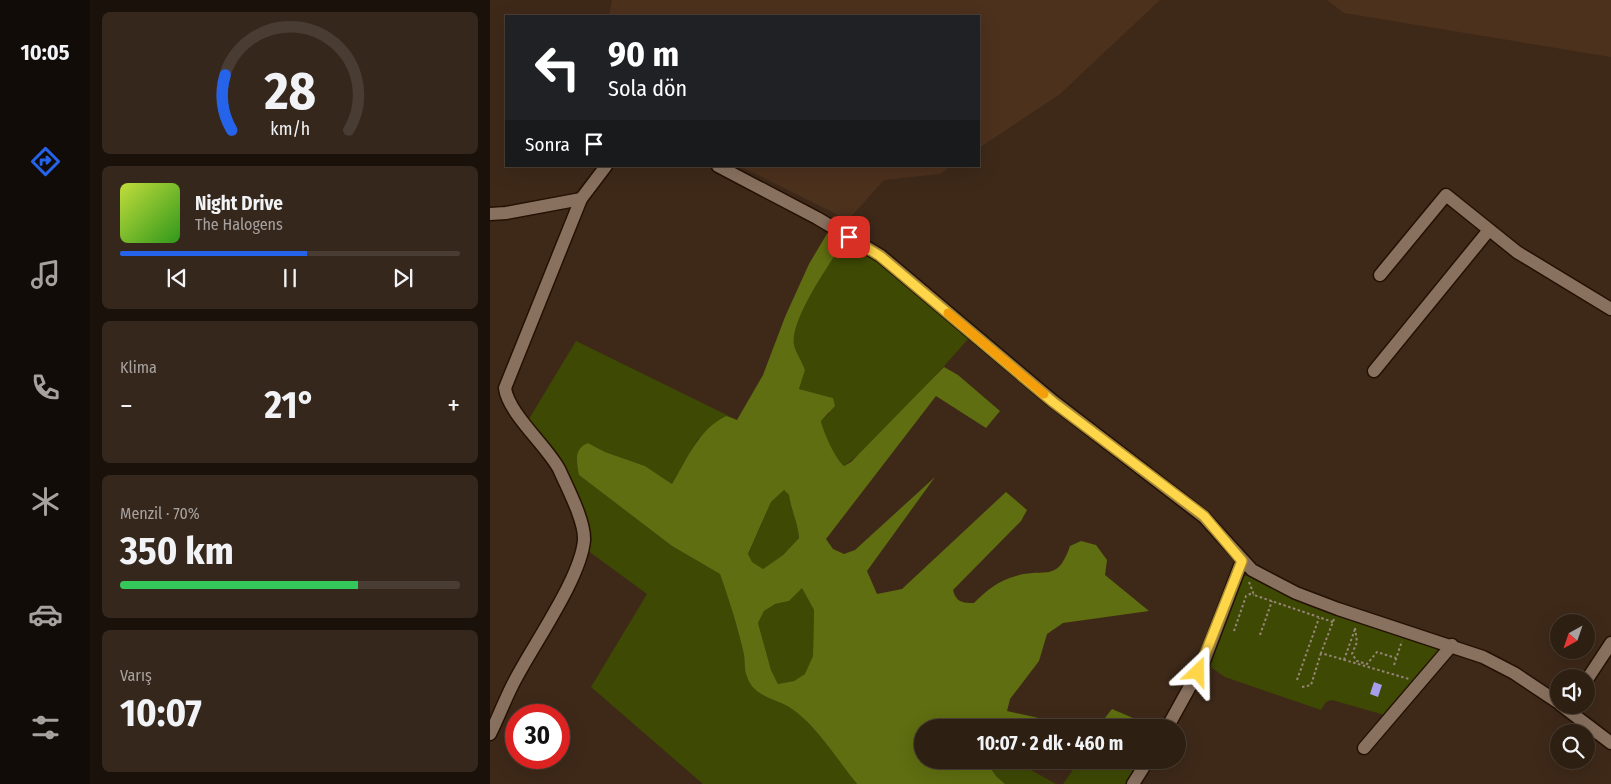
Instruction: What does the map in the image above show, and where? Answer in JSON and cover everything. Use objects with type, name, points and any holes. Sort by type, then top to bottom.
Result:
[{"type":"street","points":[[490,734],[512,686],[567,586],[582,552],[584,541],[581,524],[558,468],[513,406],[505,388],[581,199],[605,167]]},
{"type":"street","points":[[720,167],[817,218],[880,256],[1053,402],[1204,516],[1252,570],[1282,586],[1338,609],[1452,645],[1499,664],[1550,696]]},
{"type":"street","points":[[1380,274],[1446,195],[1517,252],[1611,310]]},
{"type":"street","points":[[490,214],[506,213],[581,199]]},
{"type":"street","points":[[1374,371],[1411,316],[1489,230]]},
{"type":"street","points":[[1172,719],[1204,661],[1242,561]]},
{"type":"street","points":[[1594,669],[1611,643]]},
{"type":"street","points":[[1364,748],[1418,682],[1452,645]]},
{"type":"street","points":[[1575,714],[1611,743]]},
{"type":"street","points":[[1134,784],[1143,769]]},
{"type":"path","points":[[1248,578],[1254,595]]},
{"type":"path","points":[[1234,631],[1246,596],[1250,594],[1333,622]]},
{"type":"path","points":[[1260,634],[1272,601]]},
{"type":"path","points":[[1302,687],[1310,685],[1338,609]]},
{"type":"path","points":[[1297,680],[1319,617]]},
{"type":"path","points":[[1344,660],[1355,628],[1357,642],[1352,654],[1360,664]]},
{"type":"path","points":[[1394,664],[1405,630]]},
{"type":"path","points":[[1360,664],[1370,662],[1377,652],[1396,658]]},
{"type":"path","points":[[1321,653],[1418,682]]},
{"type":"shaded area","points":[[612,0],[1160,0],[1060,94],[980,147],[980,15],[609,15]]},
{"type":"shaded area","points":[[1327,0],[1611,0],[1611,57],[1344,13]]},
{"type":"shaded area","points":[[742,167],[950,167],[940,174],[884,180],[848,220]]},
{"type":"green space","points":[[828,232],[844,241],[804,307],[794,334],[794,345],[805,370],[799,389],[833,398],[835,406],[821,421],[830,445],[844,466],[851,462],[944,367],[958,375],[1000,411],[986,428],[936,396],[826,539],[833,549],[844,554],[855,550],[935,477],[867,571],[877,594],[902,589],[1006,492],[1027,510],[1021,521],[953,590],[958,599],[963,602],[974,603],[993,586],[1004,580],[1026,574],[1055,570],[1065,558],[1070,546],[1081,541],[1096,545],[1107,560],[1105,575],[1149,611],[1063,623],[1047,634],[1039,661],[1010,699],[1007,711],[1044,719],[914,719],[914,769],[991,769],[1005,784],[857,784],[818,734],[801,716],[786,705],[766,697],[750,684],[745,672],[744,655],[739,634],[720,574],[672,546],[579,475],[578,452],[588,443],[605,452],[645,466],[672,484],[694,446],[708,429],[726,416],[737,420],[763,375],[785,317],[809,264]],"holes":[[[784,490],[789,495],[799,538],[783,555],[763,569],[752,562],[748,554],[771,502]],[[802,588],[814,610],[813,656],[805,674],[794,681],[778,684],[771,670],[758,623],[764,611],[775,604],[789,601]]]},
{"type":"green space","points":[[844,241],[877,261],[969,338],[920,393],[859,454],[844,466],[830,445],[821,421],[829,414],[833,398],[799,389],[805,370],[794,345],[794,334],[812,292]]},
{"type":"green space","points":[[576,341],[737,420],[698,439],[672,484],[645,466],[605,452],[588,443],[579,475],[672,546],[720,574],[739,634],[744,655],[745,672],[750,684],[766,697],[786,705],[801,716],[818,734],[857,784],[703,784],[591,687],[647,594],[587,550],[568,478],[529,419]]},
{"type":"green space","points":[[784,490],[789,495],[799,538],[783,555],[763,569],[751,562],[748,555],[771,502]]},
{"type":"green space","points":[[1245,576],[1251,576],[1441,647],[1388,716],[1332,700],[1326,702],[1321,710],[1225,677],[1212,668],[1210,662],[1240,580]]},
{"type":"green space","points":[[802,587],[814,610],[813,656],[806,674],[794,681],[778,684],[771,670],[758,623],[764,611],[775,604],[789,601]]},
{"type":"green space","points":[[1112,709],[1135,719],[1104,719]]},
{"type":"green space","points":[[991,769],[1030,769],[1056,784],[1005,784]]},
{"type":"green space","points":[[1074,769],[1136,769],[1127,784],[1063,784]]},
{"type":"building","points":[[1374,682],[1382,685],[1378,697],[1370,694]]},
{"type":"slow traffic","points":[[948,313],[1044,394]]},
{"type":"route","points":[[849,237],[880,256],[1053,402],[1204,516],[1242,561],[1204,661],[1198,672]]}]
